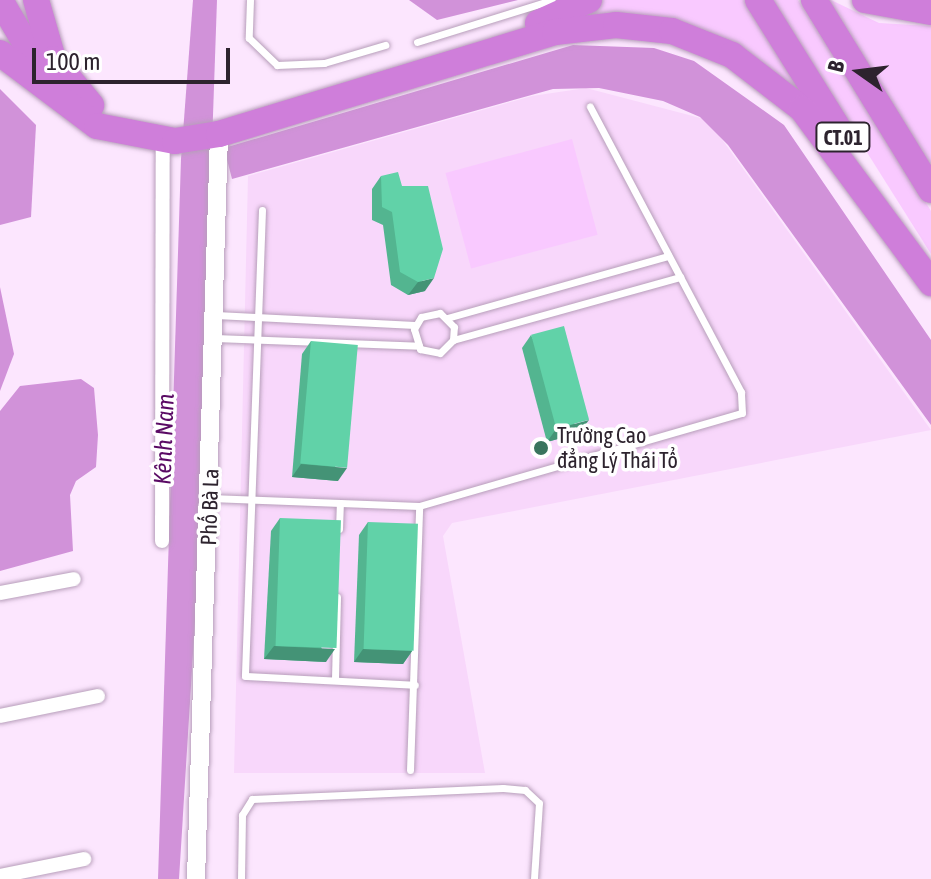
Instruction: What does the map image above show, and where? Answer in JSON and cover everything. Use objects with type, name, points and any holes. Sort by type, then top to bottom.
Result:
[{"type":"highway","points":[[0,0],[54,91]]},
{"type":"highway","points":[[36,0],[53,59],[88,103],[135,125],[166,135]]},
{"type":"highway","points":[[223,126],[541,22],[589,0]]},
{"type":"highway","name":"CT.01","points":[[758,0],[931,272]]},
{"type":"highway","name":"CT.01","points":[[814,0],[931,190]]},
{"type":"highway","points":[[865,0],[931,12]]},
{"type":"highway","points":[[0,53],[97,126],[166,135],[223,126],[536,37],[616,25],[664,30],[719,48],[785,93],[832,144],[931,283]]},
{"type":"street","name":"Phố Bà La","points":[[196,879],[223,126]]},
{"type":"street","points":[[162,541],[166,135]]},
{"type":"street","points":[[0,593],[74,579]]},
{"type":"street","points":[[0,716],[98,696]]},
{"type":"street","points":[[0,876],[84,859]]},
{"type":"lane","points":[[250,0],[249,38],[277,65],[324,63],[385,45]]},
{"type":"lane","points":[[417,42],[552,0]]},
{"type":"lane","points":[[210,498],[419,506],[742,413],[741,392],[590,107]]},
{"type":"lane","points":[[262,210],[245,676],[415,685]]},
{"type":"lane","points":[[216,315],[415,325],[427,314],[447,318],[668,256]]},
{"type":"lane","points":[[215,338],[419,346],[440,353],[453,340],[680,277]]},
{"type":"lane","points":[[447,318],[453,340]]},
{"type":"lane","points":[[415,325],[419,346]]},
{"type":"lane","points":[[339,547],[340,503]]},
{"type":"lane","points":[[410,770],[419,506]]},
{"type":"lane","points":[[335,679],[338,591]]},
{"type":"lane","points":[[241,879],[242,815],[252,799],[503,788],[525,790],[539,803],[534,879]]},
{"type":"shaded area","name":"Kênh Nam","points":[[193,0],[217,0],[196,605],[179,879],[158,879],[181,159]]},
{"type":"shaded area","points":[[409,0],[518,0],[437,20]]},
{"type":"shaded area","points":[[601,0],[746,0],[807,97],[739,50],[574,23]]},
{"type":"shaded area","points":[[771,0],[798,0],[931,211],[931,254]]},
{"type":"shaded area","points":[[809,0],[831,0],[879,23],[931,26],[931,191]]},
{"type":"shaded area","points":[[573,45],[654,48],[694,61],[784,125],[931,340],[931,425],[728,145],[700,117],[663,101],[599,88],[553,89],[232,179],[224,148]]},
{"type":"shaded area","name":"Trường Cao đẳng Lý Thái Tổ","points":[[586,88],[708,120],[931,430],[452,523],[443,536],[485,773],[234,773],[248,176],[532,96]]},
{"type":"shaded area","points":[[0,89],[36,125],[31,217],[0,225]]},
{"type":"shaded area","points":[[572,139],[598,235],[471,269],[445,173]]},
{"type":"shaded area","points":[[0,287],[14,354],[0,391]]},
{"type":"shaded area","points":[[81,379],[94,388],[98,435],[96,467],[76,481],[70,495],[73,551],[0,571],[0,411],[20,386]]},
{"type":"building","points":[[398,172],[402,186],[428,186],[443,249],[434,278],[418,282],[400,272],[392,212],[382,207],[381,176]]},
{"type":"building","points":[[564,326],[589,420],[556,428],[531,335]]},
{"type":"building","points":[[311,341],[358,345],[347,468],[300,464]]},
{"type":"building","points":[[280,518],[341,520],[336,648],[276,646]]},
{"type":"building","points":[[368,522],[418,524],[414,651],[364,649]]},
{"type":"place","name":"Trường Cao đẳng Lý Thái Tổ","points":[[541,448]]}]
